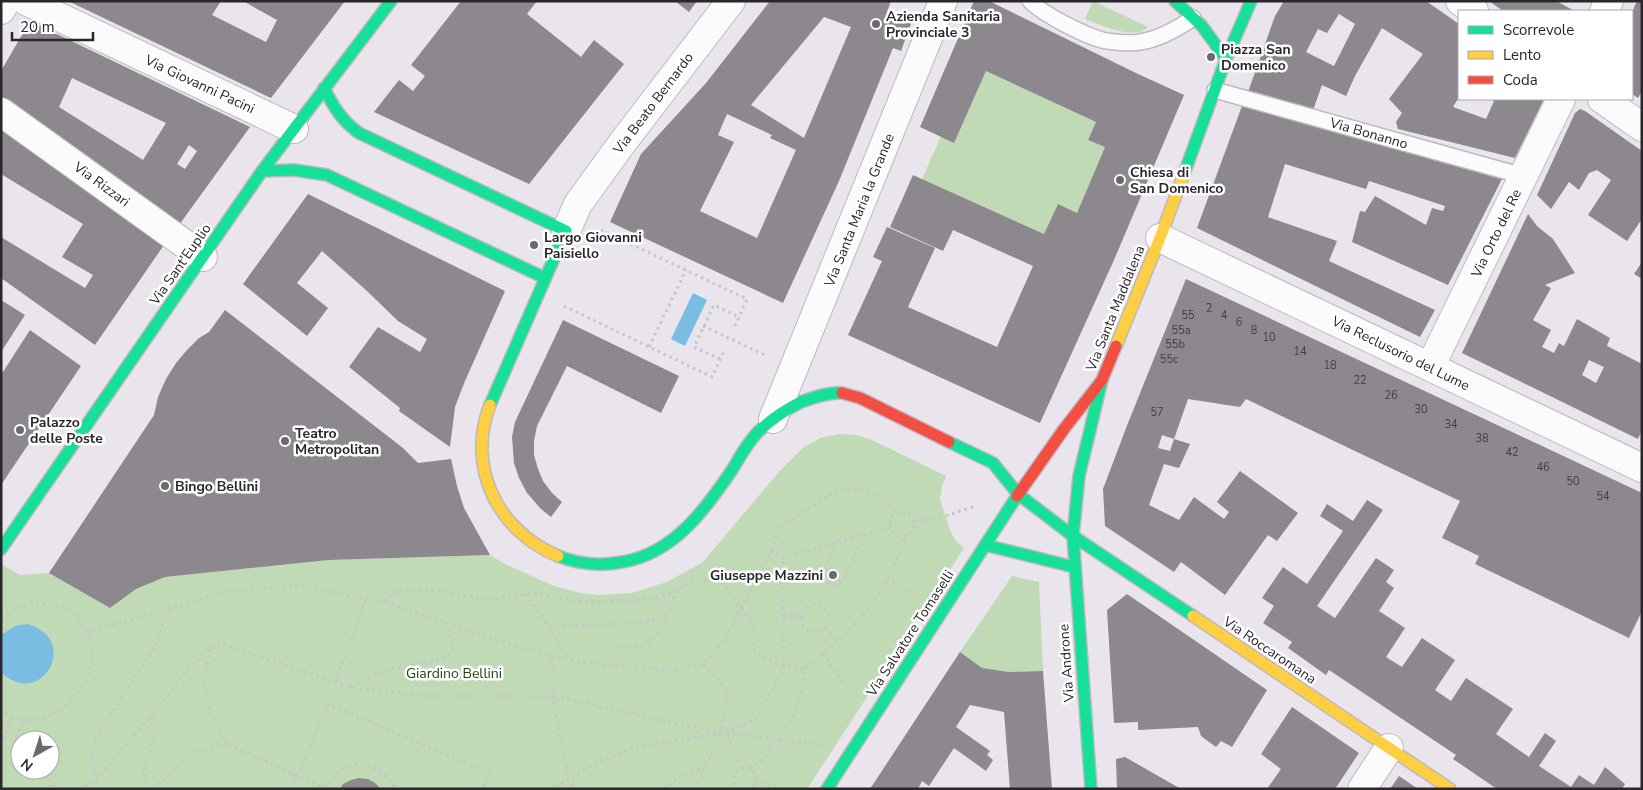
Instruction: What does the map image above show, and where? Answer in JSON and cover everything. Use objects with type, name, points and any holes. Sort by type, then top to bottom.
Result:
[{"type":"street","points":[[1,10],[6,1]]},
{"type":"street","name":"Via Giovanni Pacini","points":[[26,1],[294,129]]},
{"type":"street","name":"Via Sant'Euplio","points":[[1,549],[6,531],[203,257],[262,171],[391,1]]},
{"type":"street","name":"Via Beato Bernardo","points":[[566,231],[577,206],[622,142],[732,1]]},
{"type":"street","name":"Via Santa Maria la Grande","points":[[773,419],[944,1]]},
{"type":"street","name":"Via Santa Maddalena","points":[[1074,536],[1079,476],[1102,380],[1160,238],[1226,59],[1251,1]]},
{"type":"street","points":[[1460,1],[1473,10]]},
{"type":"street","points":[[1179,6],[1202,26],[1226,59]]},
{"type":"street","points":[[324,88],[334,110],[345,123],[359,134],[566,231],[532,305],[486,417],[481,437],[482,462],[488,486],[504,515],[527,539],[548,552],[590,564],[613,564],[637,560],[658,550],[692,523],[757,433],[773,419],[799,403],[820,395],[839,393],[860,398],[993,463],[1009,466]]},
{"type":"street","name":"Via Orto del Re","points":[[1430,366],[1561,100]]},
{"type":"street","points":[[1603,100],[1642,127]]},
{"type":"street","name":"Via Rizzari","points":[[1,112],[203,257]]},
{"type":"street","points":[[262,171],[288,169],[327,175],[545,278]]},
{"type":"street","name":"Via Reclusorio del Lume","points":[[1160,238],[1642,468]]},
{"type":"street","name":"Via Salvatore Tomaselli","points":[[827,789],[1018,494],[1030,470],[1102,380]]},
{"type":"street","name":"Via Roccaromana","points":[[993,463],[1018,494],[1074,536],[1450,789]]},
{"type":"street","name":"Via Androne","points":[[1074,536],[1074,567],[1091,789]]},
{"type":"street","points":[[985,545],[1074,567]]},
{"type":"street","points":[[1362,789],[1389,748]]},
{"type":"lane","points":[[1030,1],[1037,8],[1072,27],[1102,40],[1139,43],[1170,33],[1179,6]]},
{"type":"lane","name":"Via Bonanno","points":[[1213,94],[1523,176]]},
{"type":"path","points":[[601,230],[747,299],[735,326]]},
{"type":"path","points":[[649,347],[686,270]]},
{"type":"path","points":[[720,359],[694,346],[703,326],[714,305],[739,317]]},
{"type":"path","points":[[564,306],[712,377],[724,351]]},
{"type":"path","points":[[703,326],[765,355]]},
{"type":"path","points":[[87,632],[227,591],[298,586],[384,602],[518,647],[568,660],[611,666],[678,670],[704,664],[723,642],[740,607],[771,551],[780,526],[836,491],[860,489],[877,494],[897,513],[908,513],[914,522],[912,530],[906,536],[887,579],[866,611],[824,654],[804,669],[784,667],[764,659],[754,650],[754,622],[740,607],[721,580],[691,581],[675,592],[652,599],[587,603],[537,593],[486,600],[436,590],[397,590],[384,602]]},
{"type":"path","points":[[914,522],[945,516],[980,505]]},
{"type":"path","points":[[897,513],[890,520],[890,527],[896,535],[906,536]]},
{"type":"path","points":[[771,551],[783,558],[890,527]]},
{"type":"path","points":[[836,542],[822,576],[828,584],[834,586],[843,580],[865,534]]},
{"type":"path","points":[[726,733],[756,719],[784,667],[783,558]]},
{"type":"path","points":[[887,579],[911,593]]},
{"type":"path","points":[[611,666],[611,655],[619,646],[643,645],[654,638],[672,605],[675,592]]},
{"type":"path","points":[[526,594],[549,627],[568,660]]},
{"type":"path","points":[[335,682],[366,599]]},
{"type":"path","points":[[1,618],[10,611],[28,604],[46,603],[64,607],[80,617],[92,644],[92,658],[88,674],[75,698],[64,709],[40,720],[26,720],[12,717],[1,708]]},
{"type":"path","points":[[814,604],[819,605],[827,610],[829,615],[828,624],[818,632],[809,631],[802,625],[801,616],[805,608],[814,604]]},
{"type":"path","points":[[97,789],[92,754],[96,736],[152,652],[170,609]]},
{"type":"path","points":[[784,616],[801,616]]},
{"type":"path","points":[[549,627],[619,624],[665,619]]},
{"type":"path","points":[[349,687],[393,668],[446,658],[453,648],[447,623]]},
{"type":"path","points":[[825,628],[837,641]]},
{"type":"path","points":[[79,789],[96,779],[151,716],[190,666],[211,648],[224,644],[349,687],[423,696],[524,696],[566,699],[726,733],[826,745]]},
{"type":"path","points":[[211,648],[204,679],[211,716],[228,745]]},
{"type":"path","points":[[824,654],[846,686]]},
{"type":"path","points":[[552,656],[554,698],[568,779],[574,789]]},
{"type":"path","points":[[695,789],[721,732],[728,693],[704,664]]},
{"type":"path","points":[[780,740],[794,715],[802,688],[804,669]]},
{"type":"path","points":[[292,789],[328,704],[489,773],[482,789]]},
{"type":"path","points":[[148,789],[143,767],[153,741],[151,716]]},
{"type":"path","points":[[1,745],[12,717]]},
{"type":"path","points":[[20,730],[26,720]]},
{"type":"path","points":[[553,789],[597,762],[633,748],[721,732]]},
{"type":"path","points":[[726,733],[742,768]]},
{"type":"path","points":[[739,789],[733,779],[736,772],[742,768],[750,768],[766,758],[773,739]]},
{"type":"path","points":[[154,789],[192,752],[228,745],[325,788],[331,778],[339,771],[350,766],[361,765],[382,771],[396,789]]},
{"type":"path","points":[[664,789],[678,777],[706,767]]},
{"type":"path","points":[[750,768],[755,773],[756,780],[750,789]]},
{"type":"path","points":[[48,780],[56,788],[67,789]]},
{"type":"path","points":[[756,780],[768,785],[770,789]]},
{"type":"green space","points":[[1093,1],[1148,27],[1142,31],[1127,32],[1109,28],[1085,19]]},
{"type":"green space","points":[[986,71],[1096,122],[1088,140],[1105,147],[1077,213],[1058,204],[1044,234],[922,179],[941,136],[954,142]]},
{"type":"green space","name":"Giardino Bellini","points":[[839,434],[856,435],[872,440],[946,476],[940,499],[950,530],[955,540],[964,548],[807,789],[1,789],[1,564],[20,575],[49,573],[110,608],[136,589],[165,577],[329,560],[490,555],[505,564],[554,586],[580,593],[600,595],[631,593],[667,582],[703,562],[778,473],[803,448],[820,438]]},
{"type":"green space","points":[[1012,576],[1039,582],[1043,671],[1009,672],[982,668],[960,652]]},
{"type":"water","points":[[693,293],[707,300],[685,346],[671,339]]},
{"type":"water","points":[[27,624],[43,632],[52,643],[53,656],[50,668],[41,678],[30,683],[16,682],[1,672],[1,635],[15,626]]},
{"type":"building","points":[[68,1],[221,1],[212,15],[266,42],[277,20],[243,1],[345,1],[271,98]]},
{"type":"building","points":[[461,1],[537,1],[527,14],[581,57],[594,40],[624,64],[529,184],[374,112],[399,80],[413,91],[425,76],[411,65]]},
{"type":"building","points":[[675,1],[697,1],[689,12]]},
{"type":"building","points":[[770,1],[891,1],[887,12],[912,21],[901,51],[893,48],[839,181],[783,303],[610,222],[641,154],[706,83]],"holes":[[[824,17],[851,27],[804,138],[751,105]],[[727,114],[772,135],[770,138],[796,150],[757,238],[700,211],[734,142],[718,135]]]},
{"type":"building","points":[[974,1],[989,1],[1184,95],[1114,260],[1040,423],[848,335],[882,261],[873,257],[887,227],[935,248],[908,307],[997,347],[1033,266],[953,230],[943,251],[890,227],[913,175],[1044,234],[1058,204],[1077,213],[1105,147],[1088,140],[1096,122],[986,71],[954,143],[920,127]]},
{"type":"building","points":[[1284,1],[1426,1],[1458,23],[1458,99],[1453,107],[1486,119],[1494,101],[1492,100],[1544,100],[1515,158],[1398,129],[1396,122],[1402,113],[1389,99],[1423,54],[1382,28],[1346,96],[1322,85],[1313,110],[1248,92],[1275,16]],"holes":[[[1339,14],[1355,24],[1334,66],[1306,52],[1318,29],[1327,33]]]},
{"type":"building","points":[[1489,1],[1556,1],[1573,10],[1502,10]]},
{"type":"building","points":[[1637,1],[1642,1],[1642,91],[1638,98],[1633,95],[1633,10]]},
{"type":"building","points":[[30,21],[250,127],[179,225],[1,99],[1,71]],"holes":[[[72,78],[166,123],[143,160],[59,107]],[[189,145],[197,151],[185,169],[177,164]]]},
{"type":"building","points":[[1242,106],[1502,179],[1448,285],[1352,242],[1360,211],[1365,212],[1375,196],[1426,225],[1432,208],[1443,211],[1445,206],[1369,181],[1366,189],[1285,164],[1268,217],[1337,241],[1329,261],[1435,310],[1420,337],[1197,228]]},
{"type":"building","points":[[1580,109],[1642,151],[1642,219],[1627,241],[1588,215],[1611,180],[1597,170],[1589,173],[1579,190],[1569,182],[1551,209],[1537,195],[1575,113]]},
{"type":"building","points":[[1,125],[166,242],[95,345],[1,278],[1,237],[85,288],[93,275],[62,257],[83,224],[1,174]]},
{"type":"building","points":[[308,194],[505,291],[455,407],[450,447],[399,411],[400,408],[349,367],[378,327],[420,352],[427,339],[398,321],[322,251],[297,283],[328,308],[307,336],[243,284]]},
{"type":"building","points":[[1528,214],[1537,226],[1553,239],[1575,273],[1545,285],[1551,288],[1533,320],[1551,330],[1542,347],[1554,353],[1559,343],[1564,346],[1577,319],[1610,338],[1607,346],[1642,364],[1642,430],[1638,439],[1462,353]],"holes":[[[1589,360],[1604,367],[1596,383],[1582,375]]]},
{"type":"building","points":[[1642,262],[1642,279],[1634,274]]},
{"type":"building","points":[[1186,279],[1642,493],[1642,611],[1629,638],[1475,564],[1479,556],[1442,538],[1460,501],[1246,399],[1240,407],[1188,399],[1174,439],[1190,444],[1179,468],[1164,464],[1149,505],[1179,520],[1194,497],[1224,519],[1229,512],[1217,502],[1240,471],[1298,513],[1277,541],[1268,535],[1225,595],[1181,562],[1174,572],[1105,526],[1103,489]],"holes":[[[1162,435],[1174,439],[1170,451],[1158,448]]]},
{"type":"building","points":[[1,300],[25,315],[1,352]]},
{"type":"building","points":[[225,310],[403,448],[418,463],[451,459],[464,508],[490,555],[329,560],[165,577],[136,589],[110,608],[49,573],[154,415],[158,397],[176,363],[199,338],[209,332]]},
{"type":"building","points":[[563,320],[679,376],[661,413],[567,366],[537,426],[534,441],[534,455],[543,481],[562,502],[551,517],[527,493],[519,478],[514,463],[512,437],[515,422]]},
{"type":"building","name":"Palazzo delle Poste","points":[[30,330],[81,366],[1,485],[1,375]]},
{"type":"building","points":[[1367,500],[1383,510],[1317,606],[1335,618],[1376,558],[1394,570],[1386,582],[1394,588],[1379,611],[1405,628],[1386,657],[1402,667],[1422,638],[1455,660],[1435,690],[1451,701],[1466,678],[1513,709],[1496,734],[1529,757],[1545,733],[1556,741],[1539,766],[1571,787],[1579,775],[1594,785],[1605,767],[1625,784],[1622,789],[1497,789],[1453,759],[1456,755],[1329,670],[1326,675],[1288,648],[1292,642],[1263,623],[1274,606],[1262,598],[1283,567],[1307,584],[1343,531],[1320,516],[1327,504],[1353,521]]},
{"type":"building","points":[[1127,594],[1267,690],[1232,747],[1221,741],[1216,747],[1201,736],[1198,727],[1138,730],[1138,722],[1114,723],[1107,610]]},
{"type":"building","points":[[960,652],[982,668],[1009,672],[1043,671],[1052,789],[1010,789],[1004,712],[970,705],[956,727],[990,751],[987,755],[993,760],[986,771],[954,748],[929,786],[922,781],[918,789],[870,789]]},
{"type":"building","points":[[1292,707],[1359,753],[1335,789],[1267,789],[1281,769],[1261,754]]},
{"type":"building","points":[[1125,757],[1181,789],[1117,789],[1116,759]]},
{"type":"building","points":[[1399,776],[1418,789],[1390,789]]},
{"type":"building","points":[[359,778],[368,779],[381,789],[340,789],[343,784]]},
{"type":"traffic: fast","points":[[1,549],[262,171],[391,1]]},
{"type":"traffic: fast","points":[[1175,1],[1202,26],[1226,59],[1185,171]]},
{"type":"traffic: fast","points":[[1226,59],[1251,1]]},
{"type":"traffic: fast","points":[[324,88],[338,113],[359,133],[566,231],[490,405]]},
{"type":"traffic: fast","points":[[262,171],[294,170],[327,175],[545,278]]},
{"type":"traffic: fast","points":[[1091,789],[1073,536],[1079,476],[1102,380]]},
{"type":"traffic: fast","points":[[558,556],[590,564],[606,564],[622,562],[657,550],[672,540],[699,515],[722,485],[750,441],[768,423],[801,402],[826,394],[842,393]]},
{"type":"traffic: fast","points":[[949,442],[993,463],[1018,494],[1073,536],[1193,616]]},
{"type":"traffic: fast","points":[[827,789],[1017,496]]},
{"type":"traffic: fast","points":[[985,545],[1074,567]]},
{"type":"traffic: slow","points":[[1116,346],[1185,171]]},
{"type":"traffic: slow","points":[[490,405],[484,428],[482,451],[485,473],[492,494],[503,513],[518,530],[537,545],[558,556]]},
{"type":"traffic: slow","points":[[1193,616],[1450,789]]},
{"type":"traffic: jam","points":[[1017,496],[1064,429],[1102,380],[1116,346]]},
{"type":"traffic: jam","points":[[842,393],[860,398],[949,442]]},
{"type":"place","name":"Azienda Sanitaria Provinciale 3","points":[[876,24]]},
{"type":"place","name":"Piazza San Domenico","points":[[1211,57]]},
{"type":"place","name":"Chiesa di San Domenico","points":[[1120,180]]},
{"type":"place","name":"Largo Giovanni Paisiello","points":[[534,245]]},
{"type":"place","name":"Palazzo delle Poste","points":[[20,430]]},
{"type":"place","name":"Teatro Metropolitan","points":[[285,441]]},
{"type":"place","name":"Bingo Bellini","points":[[165,486]]},
{"type":"place","name":"Giuseppe Mazzini","points":[[833,575]]}]
